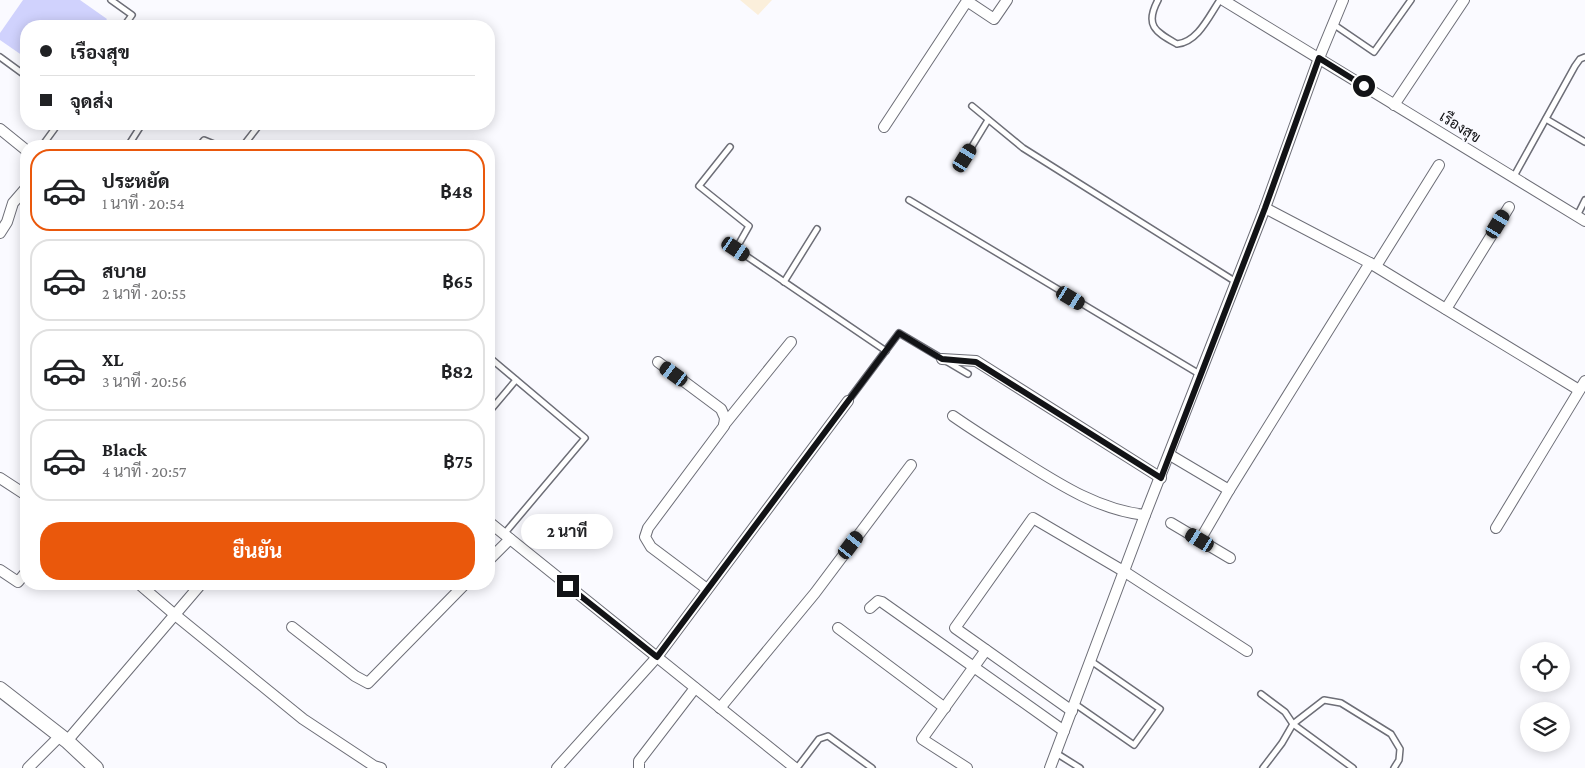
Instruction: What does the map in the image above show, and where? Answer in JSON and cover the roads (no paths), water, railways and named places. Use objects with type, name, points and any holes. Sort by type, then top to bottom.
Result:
[{"type":"main road","points":[[0,689],[64,738],[96,768]]},
{"type":"street","points":[[884,128],[967,1],[994,19],[1007,0]]},
{"type":"street","points":[[1394,104],[1464,0]]},
{"type":"street","name":"เรืองสุข","points":[[1226,1],[1581,219]]},
{"type":"street","points":[[1050,768],[1145,515],[1265,208],[1340,1]]},
{"type":"street","points":[[0,130],[20,145]]},
{"type":"street","points":[[1200,540],[1229,490],[1373,264],[1439,165]]},
{"type":"street","points":[[0,233],[7,222],[13,203],[20,195]]},
{"type":"street","points":[[1446,309],[1509,207]]},
{"type":"street","points":[[1265,208],[1373,264],[1579,390]]},
{"type":"street","points":[[707,590],[651,547],[645,538],[648,528],[724,426],[792,342]]},
{"type":"street","points":[[942,359],[976,362],[1161,478]]},
{"type":"street","points":[[658,362],[721,409],[725,418],[724,426]]},
{"type":"street","points":[[1496,528],[1585,381]]},
{"type":"street","points":[[557,768],[657,657],[848,401]]},
{"type":"street","points":[[952,416],[1062,486],[1104,506],[1127,513],[1145,515]]},
{"type":"street","points":[[1170,455],[1229,490]]},
{"type":"street","points":[[720,708],[815,593],[911,465]]},
{"type":"street","points":[[0,478],[20,491]]},
{"type":"street","points":[[1073,708],[955,628],[1033,518],[1125,572],[1247,651]]},
{"type":"street","points":[[1171,523],[1230,558]]},
{"type":"street","points":[[495,527],[796,768]]},
{"type":"street","points":[[495,552],[507,536]]},
{"type":"street","points":[[0,570],[18,582],[20,580]]},
{"type":"street","points":[[146,590],[303,718],[376,767]]},
{"type":"street","points":[[28,768],[64,738],[196,590]]},
{"type":"street","points":[[292,627],[355,676],[368,682],[459,590]]},
{"type":"street","points":[[870,608],[878,601],[882,602],[1064,731]]},
{"type":"street","points":[[838,628],[945,708]]},
{"type":"street","points":[[967,768],[922,739],[986,650]]},
{"type":"street","points":[[639,768],[639,760],[695,688]]},
{"type":"lane","points":[[111,0],[132,15],[128,20]]},
{"type":"lane","points":[[1158,0],[1151,17],[1153,26],[1158,33],[1177,44],[1188,42],[1226,1]]},
{"type":"lane","points":[[1333,24],[1374,52],[1411,0]]},
{"type":"lane","points":[[0,57],[20,72]]},
{"type":"lane","points":[[1513,178],[1575,66],[1585,57]]},
{"type":"lane","points":[[972,106],[1023,148],[1236,282]]},
{"type":"lane","points":[[1546,119],[1585,142]]},
{"type":"lane","points":[[965,158],[988,120]]},
{"type":"lane","points":[[730,147],[699,186],[749,226],[736,249],[886,351]]},
{"type":"lane","points":[[909,200],[1201,375]]},
{"type":"lane","points":[[1581,219],[1585,200]]},
{"type":"lane","points":[[784,282],[818,228]]},
{"type":"lane","points":[[848,401],[899,333],[968,374]]},
{"type":"lane","points":[[495,362],[585,438],[507,536]]},
{"type":"lane","points":[[495,405],[516,380]]},
{"type":"lane","points":[[1073,708],[1134,745],[1160,708],[1091,661]]},
{"type":"lane","points":[[1261,694],[1285,712],[1293,724],[1353,768]]},
{"type":"lane","points":[[1263,768],[1282,743],[1293,724],[1324,700],[1341,702],[1391,734],[1400,749],[1399,760],[1394,768]]},
{"type":"lane","points":[[796,768],[819,740],[828,736],[872,768]]},
{"type":"lane","points":[[1056,753],[1080,768]]}]
